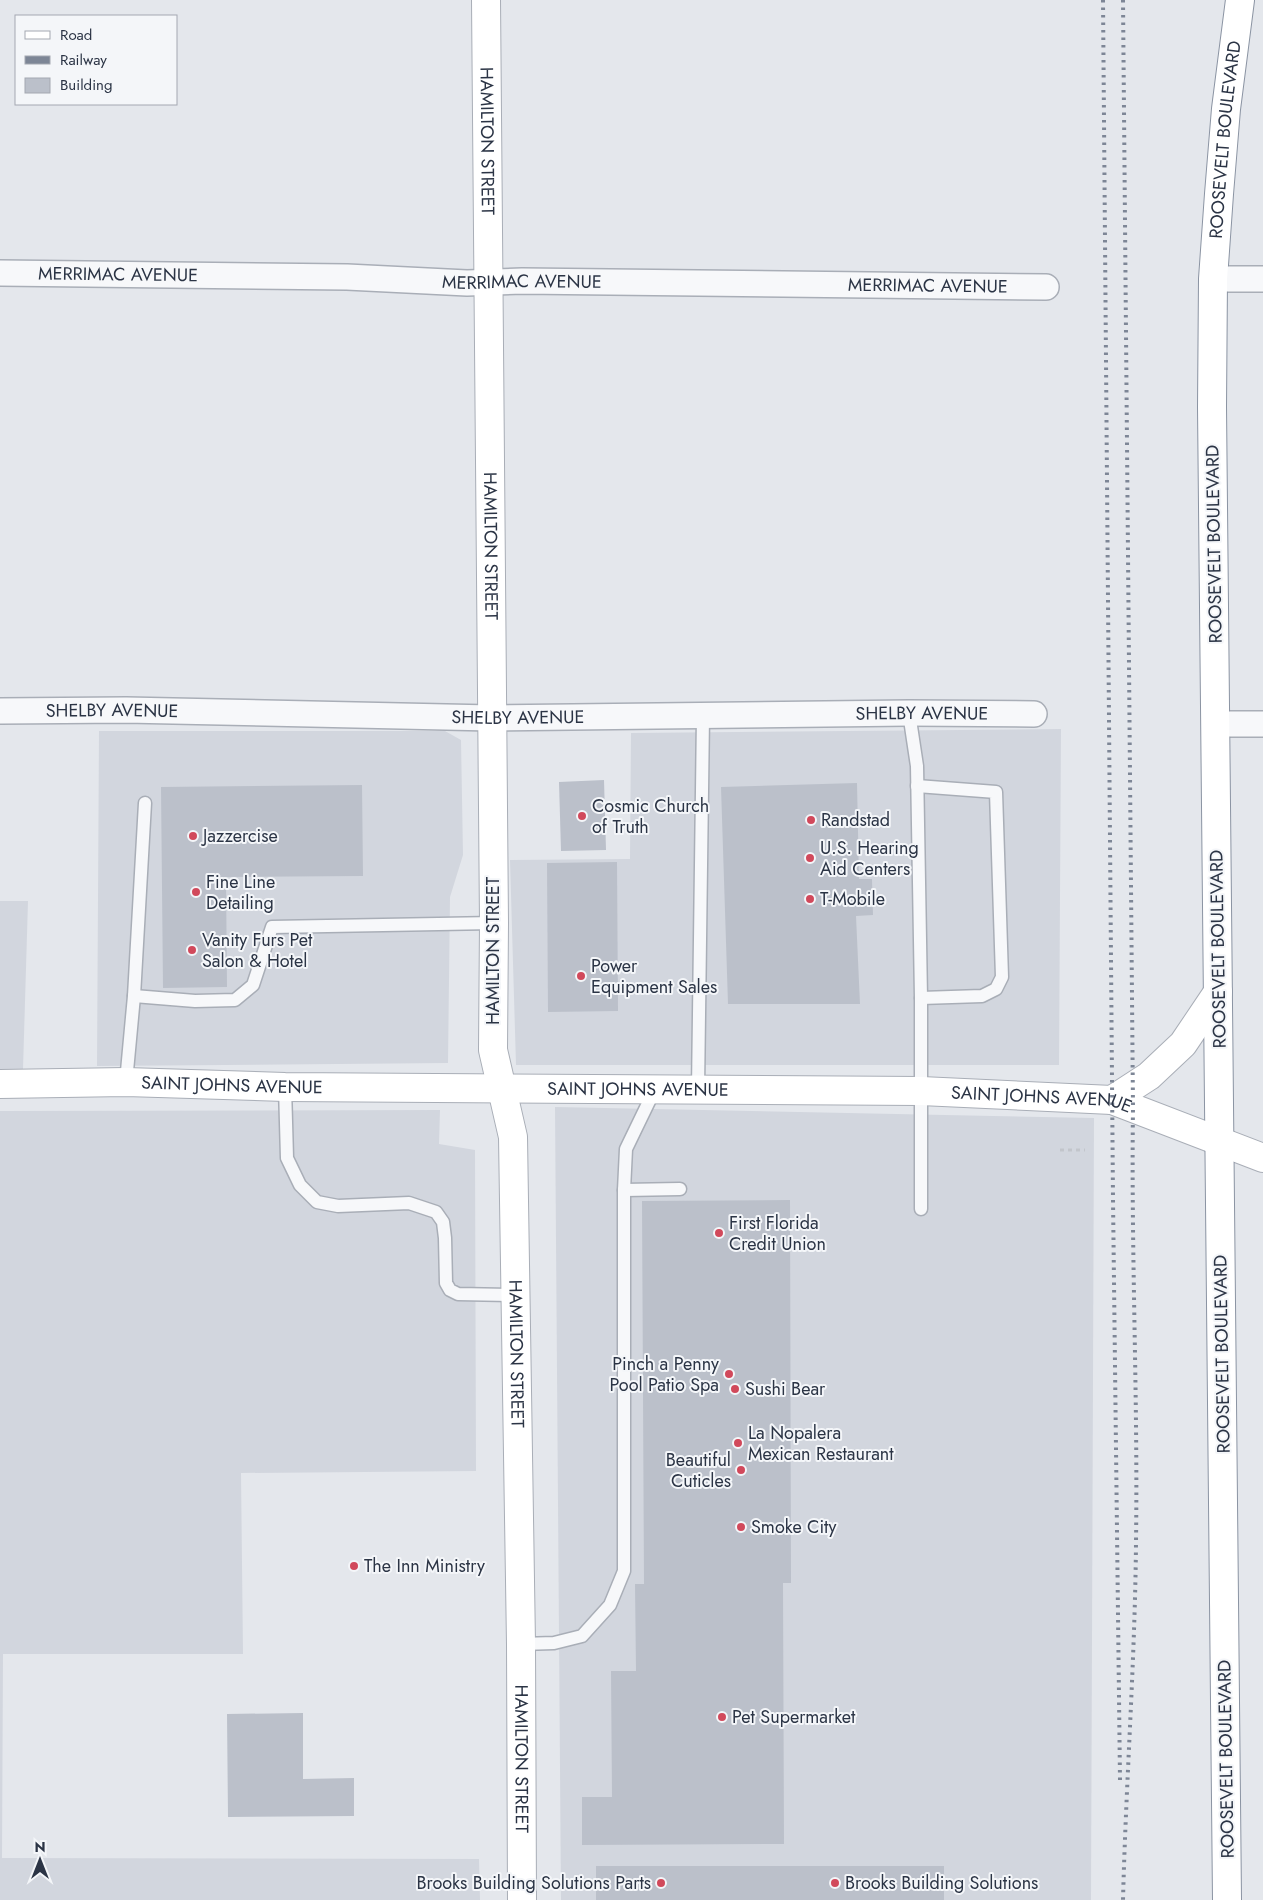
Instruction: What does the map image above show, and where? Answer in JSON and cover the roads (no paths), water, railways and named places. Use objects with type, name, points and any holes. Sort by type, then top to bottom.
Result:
[{"type":"main road","name":"HAMILTON STREET","points":[[486,0],[494,923],[493,1050],[513,1137],[521,1644],[522,1900]]},
{"type":"main road","name":"ROOSEVELT BOULEVARD","points":[[1227,1900],[1212,406],[1213,279],[1226,109],[1240,0]]},
{"type":"main road","points":[[1112,1100],[1149,1076],[1183,1044],[1218,992]]},
{"type":"main road","name":"SAINT JOHNS AVENUE","points":[[0,1084],[126,1082],[286,1087],[921,1091],[1112,1100],[1263,1158]]},
{"type":"street","name":"MERRIMAC AVENUE","points":[[0,273],[337,277],[467,283],[522,280],[1046,287]]},
{"type":"street","points":[[1213,279],[1263,279]]},
{"type":"street","name":"SHELBY AVENUE","points":[[0,711],[126,710],[491,718],[909,713],[1034,714]]},
{"type":"street","points":[[1215,724],[1263,724]]},
{"type":"lane","points":[[909,713],[917,766],[921,998],[921,1209]]},
{"type":"lane","points":[[698,1089],[703,716]]},
{"type":"lane","points":[[917,786],[996,792],[1002,977],[996,989],[982,996],[921,998]]},
{"type":"lane","points":[[126,1082],[134,996],[145,803]]},
{"type":"lane","points":[[134,996],[196,1001],[235,1000],[253,985],[272,927],[494,923]]},
{"type":"lane","points":[[286,1087],[287,1158],[300,1185],[317,1202],[338,1206],[409,1203],[436,1212],[443,1222],[446,1284],[450,1290],[458,1294],[515,1295]]},
{"type":"lane","points":[[521,1644],[554,1643],[582,1636],[610,1605],[624,1571],[624,1190],[626,1149],[656,1089]]},
{"type":"lane","points":[[624,1190],[680,1189]]},
{"type":"railway","points":[[1103,0],[1120,1780]]},
{"type":"railway","points":[[1123,0],[1136,1433],[1134,1631],[1123,1900]]},
{"type":"place","name":"Cosmic Church of Truth","points":[[582,816]]},
{"type":"place","name":"Randstad","points":[[811,820]]},
{"type":"place","name":"Jazzercise","points":[[193,836]]},
{"type":"place","name":"U.S. Hearing Aid Centers","points":[[810,858]]},
{"type":"place","name":"Fine Line Detailing","points":[[196,892]]},
{"type":"place","name":"T-Mobile","points":[[810,899]]},
{"type":"place","name":"Vanity Furs Pet Salon & Hotel","points":[[192,950]]},
{"type":"place","name":"Power Equipment Sales","points":[[581,976]]},
{"type":"place","name":"First Florida Credit Union","points":[[719,1233]]},
{"type":"place","name":"Pinch a Penny Pool Patio Spa","points":[[729,1374]]},
{"type":"place","name":"Sushi Bear","points":[[735,1389]]},
{"type":"place","name":"La Nopalera Mexican Restaurant","points":[[738,1443]]},
{"type":"place","name":"Beautiful Cuticles","points":[[741,1470]]},
{"type":"place","name":"Smoke City","points":[[741,1527]]},
{"type":"place","name":"The Inn Ministry","points":[[354,1566]]},
{"type":"place","name":"Pet Supermarket","points":[[722,1717]]},
{"type":"place","name":"Brooks Building Solutions Parts","points":[[661,1883]]},
{"type":"place","name":"Brooks Building Solutions","points":[[835,1883]]}]
